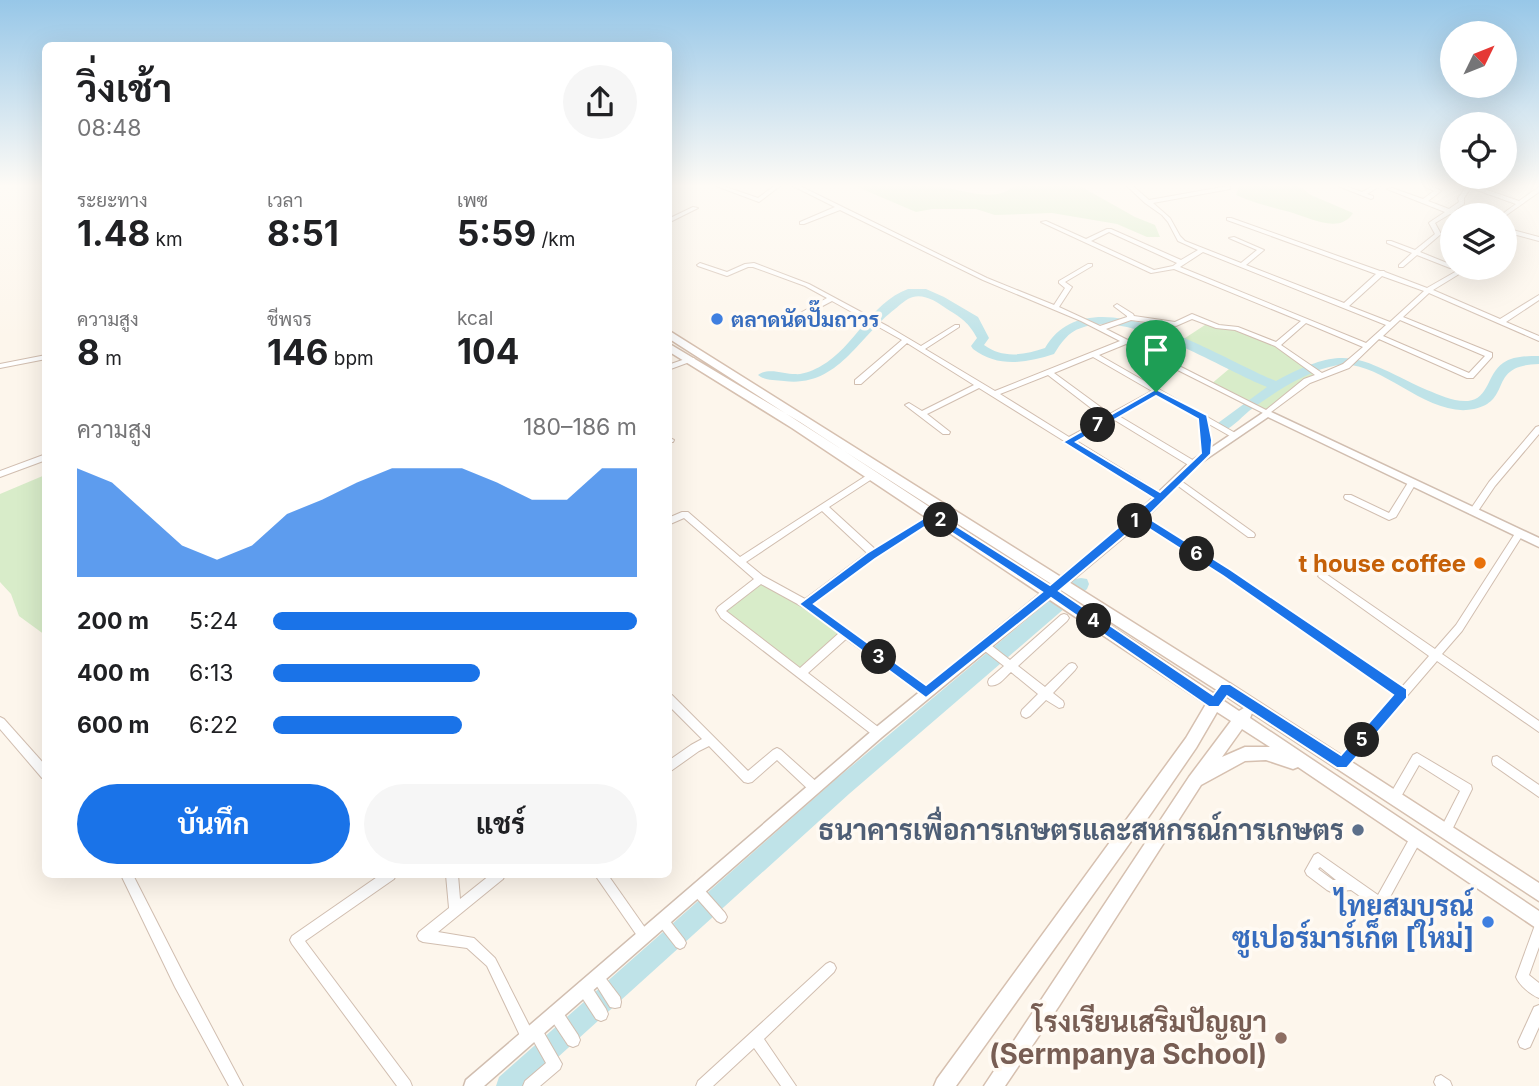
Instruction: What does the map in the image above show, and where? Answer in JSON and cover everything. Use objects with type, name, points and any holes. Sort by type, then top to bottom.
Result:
[{"type":"main road","points":[[672,336],[1058,589],[1072,607],[1539,921]]},
{"type":"main road","points":[[672,348],[934,516],[1058,589]]},
{"type":"main road","points":[[1072,607],[1226,688],[1539,893]]},
{"type":"main road","points":[[1176,676],[1200,699],[1203,712],[1200,724]]},
{"type":"main road","points":[[944,1086],[1146,807],[1226,688]]},
{"type":"main road","points":[[994,1086],[1194,782],[1251,705]]},
{"type":"main road","points":[[1194,782],[1233,757],[1245,752],[1262,751],[1292,762],[1387,817]]},
{"type":"street","points":[[898,237],[985,279],[1083,320],[1239,400],[1539,543]]},
{"type":"street","points":[[1077,237],[1153,272],[1179,265],[1202,250]]},
{"type":"street","points":[[1087,241],[1096,237]]},
{"type":"street","points":[[1122,237],[1179,265],[1367,346]]},
{"type":"street","points":[[1178,237],[1179,240],[1202,250],[1390,324]]},
{"type":"street","points":[[1280,237],[1428,290],[1539,339]]},
{"type":"street","points":[[1401,266],[1435,237]]},
{"type":"street","points":[[1232,239],[1261,250],[1241,265]]},
{"type":"street","points":[[1389,242],[1440,261]]},
{"type":"street","points":[[700,265],[727,274],[747,265],[760,266],[832,298],[887,328],[1161,497]]},
{"type":"street","points":[[1055,308],[1069,287],[1061,282],[1090,265]]},
{"type":"street","points":[[1345,306],[1382,272]]},
{"type":"street","points":[[472,1086],[662,920],[701,893],[815,788],[926,692],[1058,589],[1140,517],[1229,431],[1267,413],[1317,372],[1346,366],[1442,280]]},
{"type":"street","points":[[1501,322],[1539,297]]},
{"type":"street","points":[[779,327],[832,298]]},
{"type":"street","points":[[1117,306],[1131,315],[1128,319]]},
{"type":"street","points":[[1098,328],[1128,319],[1176,324],[1192,316],[1218,327],[1236,328],[1277,345],[1317,372]]},
{"type":"street","points":[[1378,336],[1470,376],[1490,355],[1398,317]]},
{"type":"street","points":[[1277,345],[1306,320]]},
{"type":"street","points":[[920,349],[957,326]]},
{"type":"street","points":[[858,382],[906,341]]},
{"type":"street","points":[[994,394],[1125,342]]},
{"type":"street","points":[[1094,355],[1229,431]]},
{"type":"street","points":[[0,366],[42,358]]},
{"type":"street","points":[[672,367],[691,360]]},
{"type":"street","points":[[1049,373],[1112,417],[1193,464]]},
{"type":"street","points":[[921,414],[980,385]]},
{"type":"street","points":[[1068,442],[1156,392]]},
{"type":"street","points":[[909,405],[946,432]]},
{"type":"street","points":[[1206,419],[1206,454]]},
{"type":"street","points":[[1473,512],[1492,484],[1539,429]]},
{"type":"street","points":[[0,474],[42,458]]},
{"type":"street","points":[[740,561],[872,475]]},
{"type":"street","points":[[1177,481],[1251,535]]},
{"type":"street","points":[[1348,497],[1389,517],[1393,515],[1412,483]]},
{"type":"street","points":[[823,507],[873,550],[871,556]]},
{"type":"street","points":[[672,520],[685,514],[761,579],[806,604],[926,692]]},
{"type":"street","points":[[806,604],[871,556],[934,516]]},
{"type":"street","points":[[1140,517],[1402,694]]},
{"type":"street","points":[[1342,763],[1459,628],[1519,534]]},
{"type":"street","points":[[1323,576],[1539,727]]},
{"type":"street","points":[[761,579],[721,610],[878,733]]},
{"type":"street","points":[[993,682],[1008,663],[1072,607]]},
{"type":"street","points":[[800,674],[846,633]]},
{"type":"street","points":[[987,647],[1059,704]]},
{"type":"street","points":[[1026,713],[1072,667]]},
{"type":"street","points":[[672,702],[748,778],[777,753],[815,788]]},
{"type":"street","points":[[0,722],[42,769]]},
{"type":"street","points":[[672,765],[695,747],[711,740]]},
{"type":"street","points":[[1394,798],[1417,758],[1467,789],[1446,830]]},
{"type":"street","points":[[1497,761],[1539,792]]},
{"type":"street","points":[[1352,884],[1380,904],[1416,838]]},
{"type":"street","points":[[128,878],[236,1086]]},
{"type":"street","points":[[386,878],[296,940],[405,1086]]},
{"type":"street","points":[[452,878],[455,911]]},
{"type":"street","points":[[495,878],[423,936],[470,942],[491,962],[533,1033],[555,1064],[530,1086]]},
{"type":"street","points":[[603,878],[644,936]]},
{"type":"street","points":[[701,893],[721,917]]},
{"type":"street","points":[[662,920],[680,943]]},
{"type":"street","points":[[1539,929],[1522,977],[1539,992]]},
{"type":"street","points":[[704,1086],[830,968]]},
{"type":"street","points":[[598,977],[615,1002]]},
{"type":"street","points":[[584,989],[601,1014]]},
{"type":"street","points":[[1525,1042],[1539,1012]]},
{"type":"street","points":[[555,1014],[573,1040]]},
{"type":"street","points":[[755,1038],[789,1086]]},
{"type":"green space","points":[[1208,323],[1254,335],[1293,356],[1320,375],[1267,413],[1210,385],[1229,369],[1179,342]]},
{"type":"green space","points":[[42,477],[42,633],[19,616],[11,594],[0,582],[0,494]]},
{"type":"green space","points":[[760,579],[846,633],[800,674],[721,610]]},
{"type":"waterway","points":[[765,375],[800,379],[825,369],[842,357],[873,320],[908,293],[926,293],[974,320],[983,338],[977,346],[994,356],[1012,359],[1041,354],[1050,351],[1058,337],[1078,324],[1120,321],[1163,333],[1241,372],[1277,386]]},
{"type":"waterway","points":[[1277,386],[1323,365],[1354,361],[1433,398],[1472,405],[1483,402],[1489,396],[1502,371],[1509,364],[1521,360],[1539,360]]},
{"type":"waterway","points":[[1223,426],[1277,386]]},
{"type":"waterway","points":[[508,1086],[842,787],[1081,584]]},
{"type":"place","name":"ตลาดนัดปั๊มถาวร","points":[[717,319]]},
{"type":"place","name":"t house coffee","points":[[1480,563]]},
{"type":"place","name":"ธนาคารเพื่อการเกษตรและสหกรณ์การเกษตร","points":[[1358,830]]},
{"type":"place","name":"ไทยสมบูรณ์ ซูเปอร์มาร์เก็ต [ใหม่]","points":[[1488,922]]},
{"type":"place","name":"โรงเรียนเสริมปัญญา (Sermpanya School)","points":[[1281,1038]]},
{"type":"route","points":[[1156,392],[1068,442],[1161,497],[1140,517],[1290,615],[1402,694],[1342,763],[1226,688],[1214,703],[1050,592],[926,692],[806,604],[871,556],[934,516],[1050,592],[1140,517],[1177,481],[1193,464],[1206,454],[1207,440],[1203,417],[1156,392]]}]
